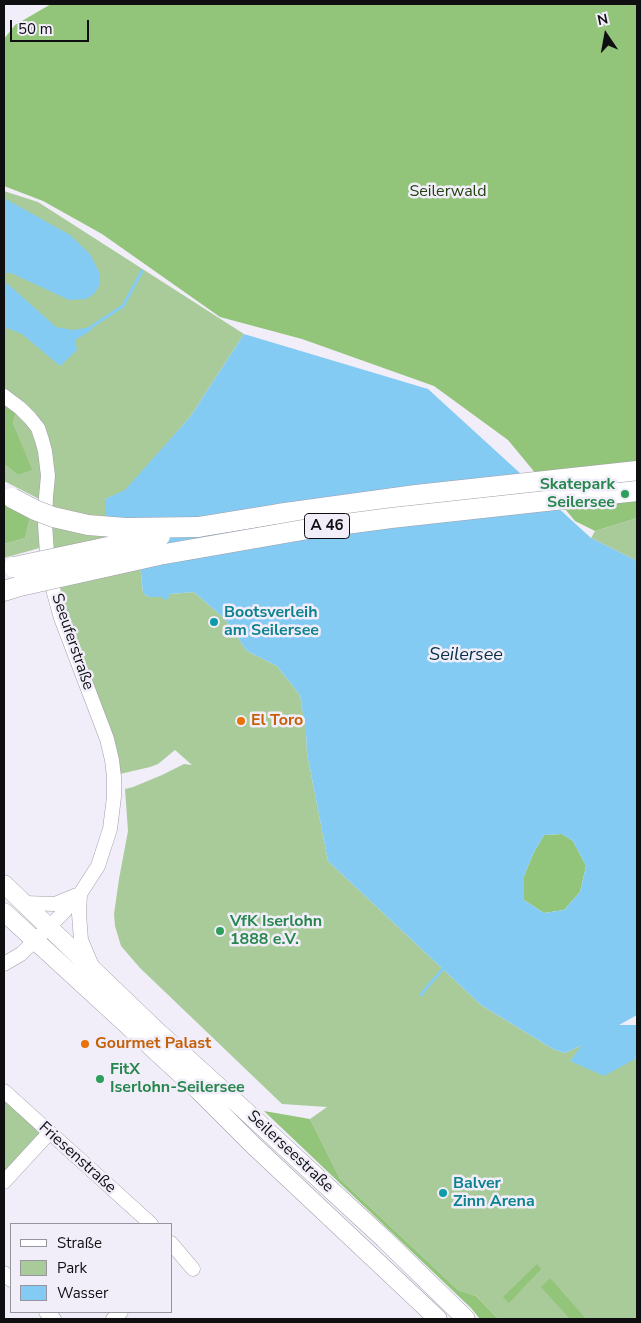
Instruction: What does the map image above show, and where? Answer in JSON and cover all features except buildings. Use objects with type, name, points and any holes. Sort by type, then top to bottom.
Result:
[{"type":"highway","name":"A 46","points":[[9,568],[198,527],[278,514],[416,495],[637,471]]},
{"type":"highway","name":"A 46","points":[[12,589],[159,555],[308,528],[637,491]]},
{"type":"highway","points":[[8,495],[35,510],[53,517],[88,525],[126,528],[198,527]]},
{"type":"main road","name":"Seilerseestraße","points":[[4,884],[94,972],[384,1239],[466,1319]]},
{"type":"main road","name":"Seilerseestraße","points":[[4,912],[198,1090],[253,1145],[438,1319]]},
{"type":"street","name":"Seeuferstraße","points":[[4,396],[30,418],[38,428],[42,440],[48,476],[45,524],[47,554],[54,594],[107,739],[114,777],[114,797],[110,829],[98,866],[80,894],[36,941],[21,954],[4,964]]},
{"type":"street","points":[[24,903],[55,904],[80,894],[79,914],[82,940],[94,972]]},
{"type":"street","name":"Friesenstraße","points":[[4,1091],[150,1223]]},
{"type":"street","points":[[4,1182],[49,1133]]},
{"type":"street","points":[[174,1253],[193,1269]]},
{"type":"green space","name":"Seilerwald","points":[[51,4],[637,4],[637,518],[595,531],[575,521],[508,440],[434,386],[302,339],[220,317],[102,234],[43,201],[4,186],[4,39],[15,25]]},
{"type":"green space","points":[[4,191],[38,202],[244,334],[190,417],[125,491],[105,499],[140,564],[143,593],[149,597],[163,597],[170,594],[194,592],[225,619],[247,651],[277,666],[300,695],[306,731],[307,753],[328,861],[481,1005],[553,1049],[565,1053],[584,1044],[570,1061],[635,1059],[637,1053],[637,1319],[498,1319],[476,1296],[458,1290],[340,1179],[310,1119],[327,1107],[282,1104],[140,968],[121,946],[115,926],[114,914],[128,831],[125,789],[162,775],[184,764],[192,765],[175,750],[158,764],[116,775],[62,619],[49,555],[48,451],[4,392]]},
{"type":"green space","points":[[4,401],[16,411],[13,423],[32,470],[18,475],[4,464]]},
{"type":"green space","points":[[16,411],[32,430],[40,449],[43,473],[41,500],[4,481],[4,464],[18,475],[31,470],[13,423]]},
{"type":"green space","points":[[4,500],[30,517],[25,538],[4,544]]},
{"type":"green space","points":[[30,517],[42,519],[43,547],[4,558],[4,544],[25,538]]},
{"type":"green space","points":[[637,518],[637,561],[591,538],[595,531]]},
{"type":"green space","points":[[562,834],[573,841],[586,866],[580,892],[564,910],[544,913],[524,900],[524,876],[533,854],[544,835]]},
{"type":"green space","points":[[4,1095],[46,1133],[4,1179]]},
{"type":"green space","points":[[264,1111],[310,1119],[340,1179],[458,1290],[476,1296],[498,1319],[480,1319],[471,1308]]},
{"type":"green space","points":[[537,1264],[541,1269],[509,1303],[503,1297]]},
{"type":"green space","points":[[550,1278],[586,1319],[570,1319],[541,1287]]},
{"type":"water","points":[[4,198],[70,235],[90,254],[100,274],[99,286],[94,294],[86,299],[69,300],[11,273],[4,273]]},
{"type":"water","points":[[4,282],[56,327],[73,330],[91,327],[92,330],[75,340],[77,350],[60,366],[22,334],[4,327]]},
{"type":"water","name":"Seilersee","points":[[244,334],[428,389],[591,538],[637,561],[637,1015],[619,1025],[637,1025],[637,1053],[635,1059],[604,1076],[570,1061],[582,1045],[565,1053],[553,1049],[481,1005],[328,861],[307,753],[300,695],[277,666],[247,651],[225,619],[194,592],[170,594],[168,599],[165,600],[162,597],[149,597],[143,593],[140,564],[105,540],[105,499],[125,490],[190,417]],"holes":[[[562,834],[573,841],[586,866],[580,892],[564,910],[544,913],[524,900],[524,876],[533,854],[544,835]]]},
{"type":"waterway","points":[[91,327],[123,306],[142,271]]},
{"type":"waterway","points":[[421,995],[443,969]]},
{"type":"place","name":"Skatepark Seilersee","points":[[625,494]]},
{"type":"place","name":"Bootsverleih am Seilersee","points":[[214,622]]},
{"type":"place","name":"El Toro","points":[[241,721]]},
{"type":"place","name":"VfK Iserlohn 1888 e.V.","points":[[220,931]]},
{"type":"place","name":"Gourmet Palast","points":[[85,1044]]},
{"type":"place","name":"FitX Iserlohn-Seilersee","points":[[100,1079]]},
{"type":"place","name":"Balver Zinn Arena","points":[[443,1193]]}]
